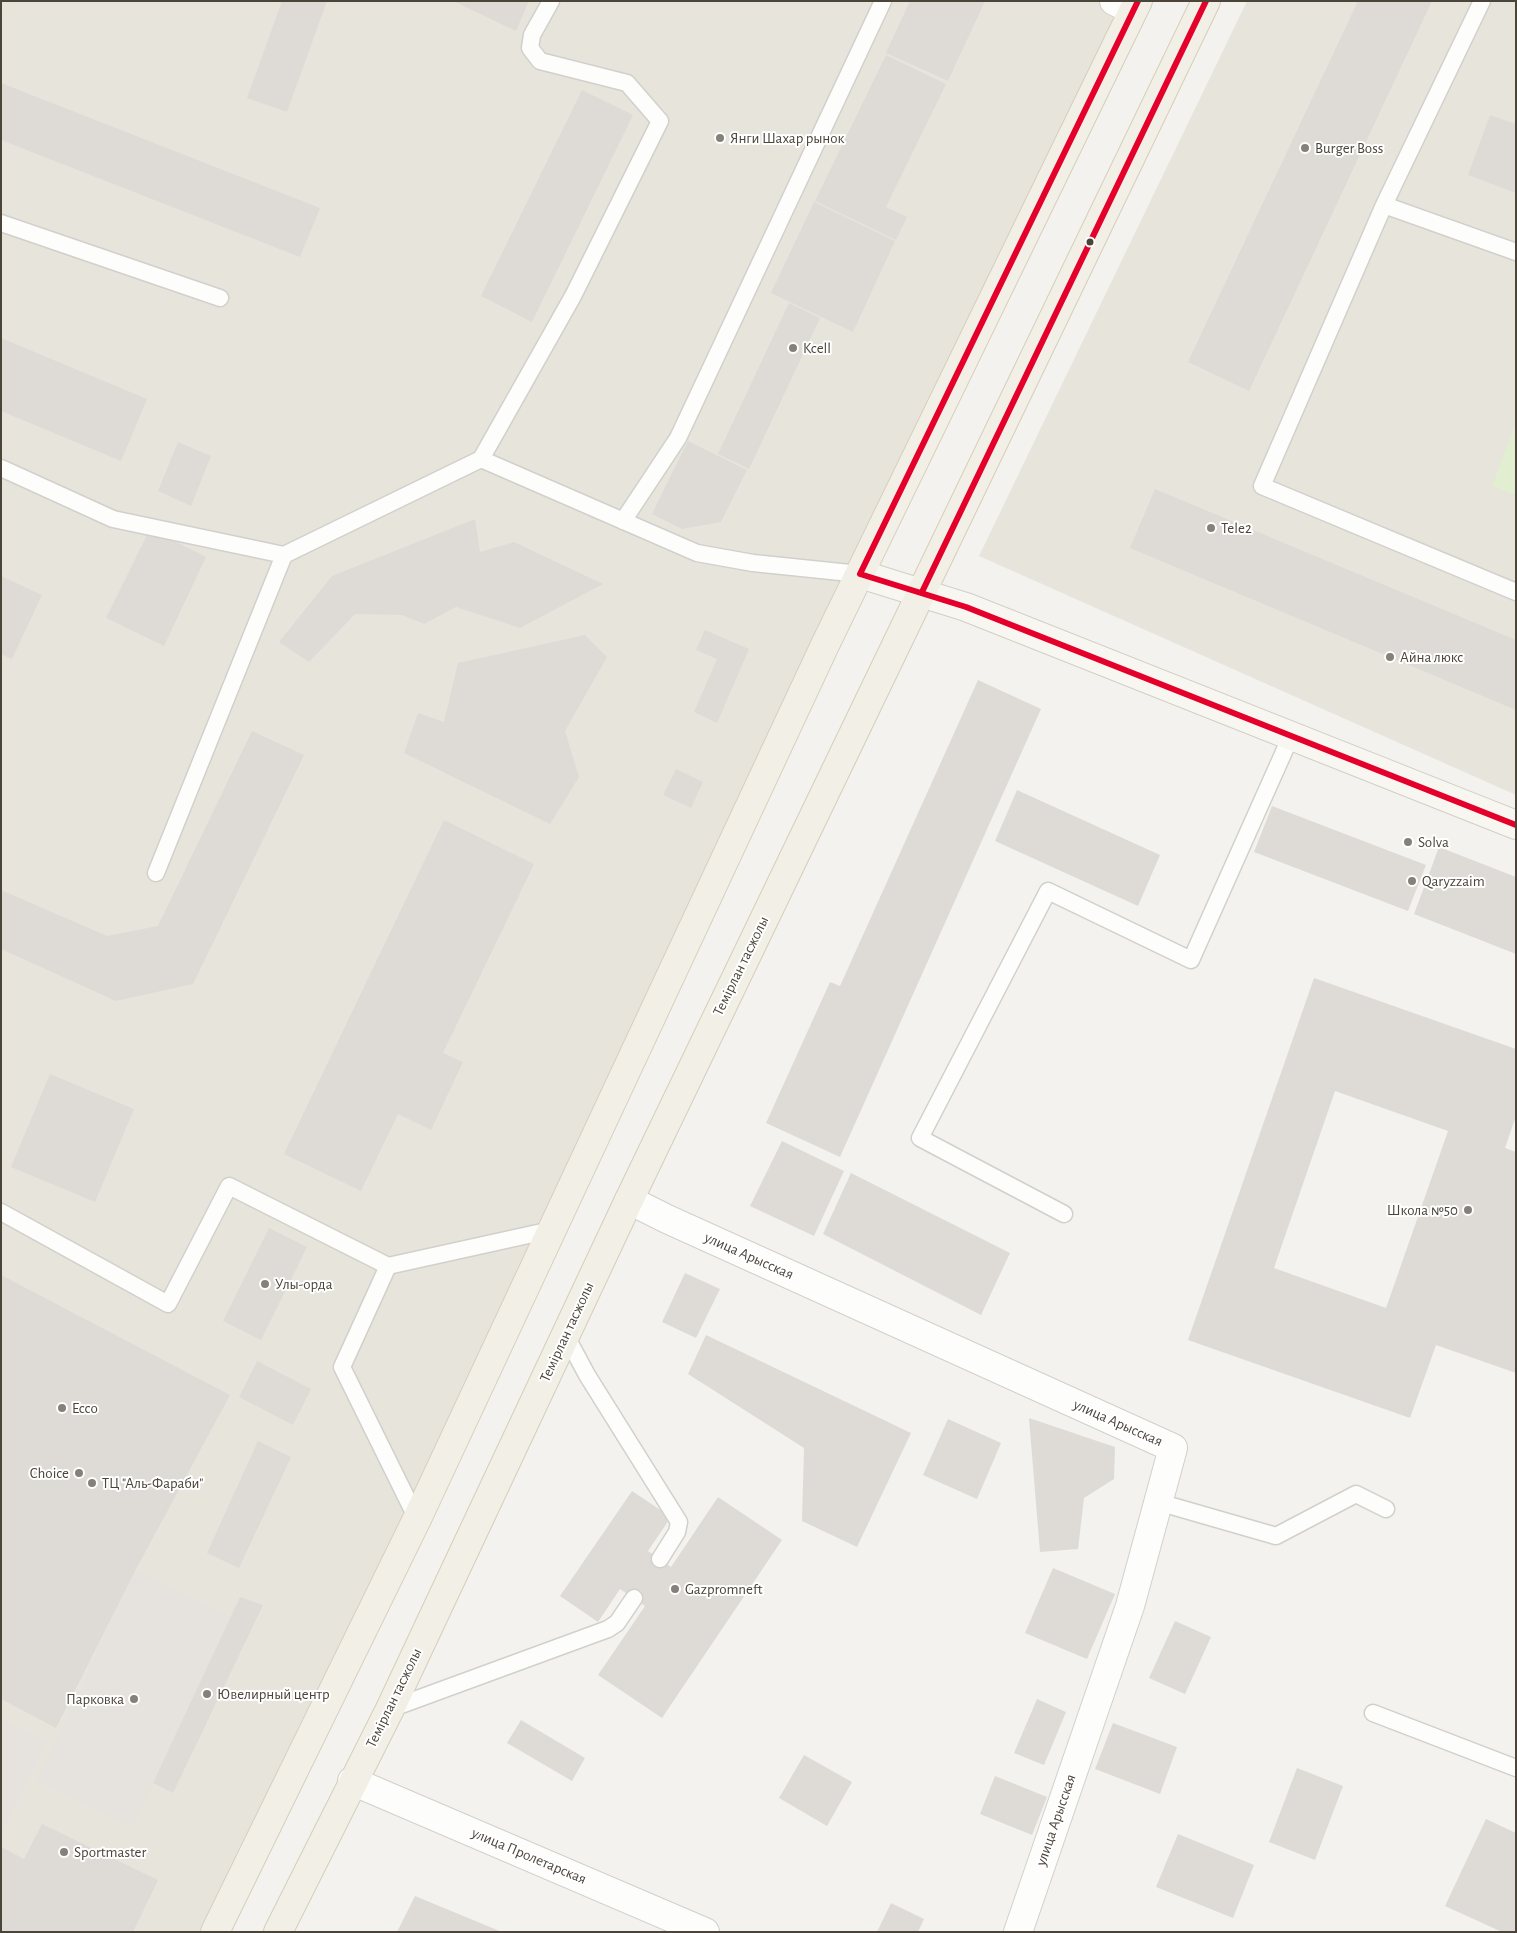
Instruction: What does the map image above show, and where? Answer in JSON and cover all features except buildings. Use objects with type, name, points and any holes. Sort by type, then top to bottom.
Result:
[{"type":"main road","name":"Темірлан тасжолы","points":[[278,1932],[352,1781],[390,1709],[629,1200],[1206,1]]},
{"type":"main road","points":[[215,1932],[417,1519],[1128,4]]},
{"type":"street","points":[[860,574],[976,610],[1516,825]]},
{"type":"street","name":"улица Арысская","points":[[629,1200],[1173,1448],[1130,1606],[1018,1932]]},
{"type":"street","name":"улица Пролетарская","points":[[352,1781],[706,1932]]},
{"type":"lane","points":[[1,468],[113,519],[284,555],[481,459],[573,296],[660,121],[627,83],[540,61],[530,48],[532,35],[551,1]]},
{"type":"lane","points":[[623,521],[678,438],[883,1]]},
{"type":"lane","points":[[1482,1],[1384,205],[1262,486],[1516,592]]},
{"type":"lane","points":[[1384,205],[1516,252]]},
{"type":"lane","points":[[1,223],[220,298]]},
{"type":"lane","points":[[481,459],[697,553],[753,563],[860,574]]},
{"type":"lane","points":[[156,873],[284,555]]},
{"type":"lane","points":[[1064,1214],[920,1138],[1048,891],[1191,960],[1291,736]]},
{"type":"lane","points":[[1,1212],[168,1304],[229,1186],[388,1266],[551,1230]]},
{"type":"lane","points":[[388,1266],[342,1367],[417,1519]]},
{"type":"lane","points":[[565,1334],[587,1375],[679,1522],[677,1532],[660,1559]]},
{"type":"lane","points":[[1158,1502],[1276,1536],[1356,1494],[1386,1509]]},
{"type":"lane","points":[[390,1709],[608,1630],[617,1624],[634,1598]]},
{"type":"lane","points":[[1373,1713],[1516,1768]]},
{"type":"shaded area","points":[[1,1],[1142,1],[207,1932],[1,1932]]},
{"type":"shaded area","points":[[1247,1],[1516,1],[1516,795],[979,556]]},
{"type":"shaded area","name":"Парковка","points":[[135,1571],[231,1617],[132,1827],[37,1782]]},
{"type":"shaded area","points":[[1,1719],[48,1742],[1,1834]]},
{"type":"green space","points":[[1516,423],[1516,495],[1492,486]]},
{"type":"transit line","points":[[1138,1],[860,574],[966,607],[1516,825]]},
{"type":"transit line","points":[[922,592],[1206,1]]},
{"type":"place","name":"Янги Шахар рынок","points":[[720,138]]},
{"type":"place","name":"Burger Boss","points":[[1305,148]]},
{"type":"place","name":"Kcell","points":[[793,348]]},
{"type":"place","name":"Tele2","points":[[1211,528]]},
{"type":"place","name":"Айна люкс","points":[[1390,657]]},
{"type":"place","name":"Solva","points":[[1408,842]]},
{"type":"place","name":"Qaryzzaim","points":[[1412,881]]},
{"type":"place","name":"Школа №50","points":[[1468,1210]]},
{"type":"place","name":"Улы-орда","points":[[265,1284]]},
{"type":"place","name":"Ecco","points":[[62,1408]]},
{"type":"place","name":"Choice","points":[[79,1473]]},
{"type":"place","name":"ТЦ \"Аль-Фараби\"","points":[[92,1483]]},
{"type":"place","name":"Gazpromneft","points":[[675,1589]]},
{"type":"place","name":"Ювелирный центр","points":[[207,1694]]},
{"type":"place","name":"Парковка","points":[[134,1699]]},
{"type":"place","name":"Sportmaster","points":[[64,1852]]}]
